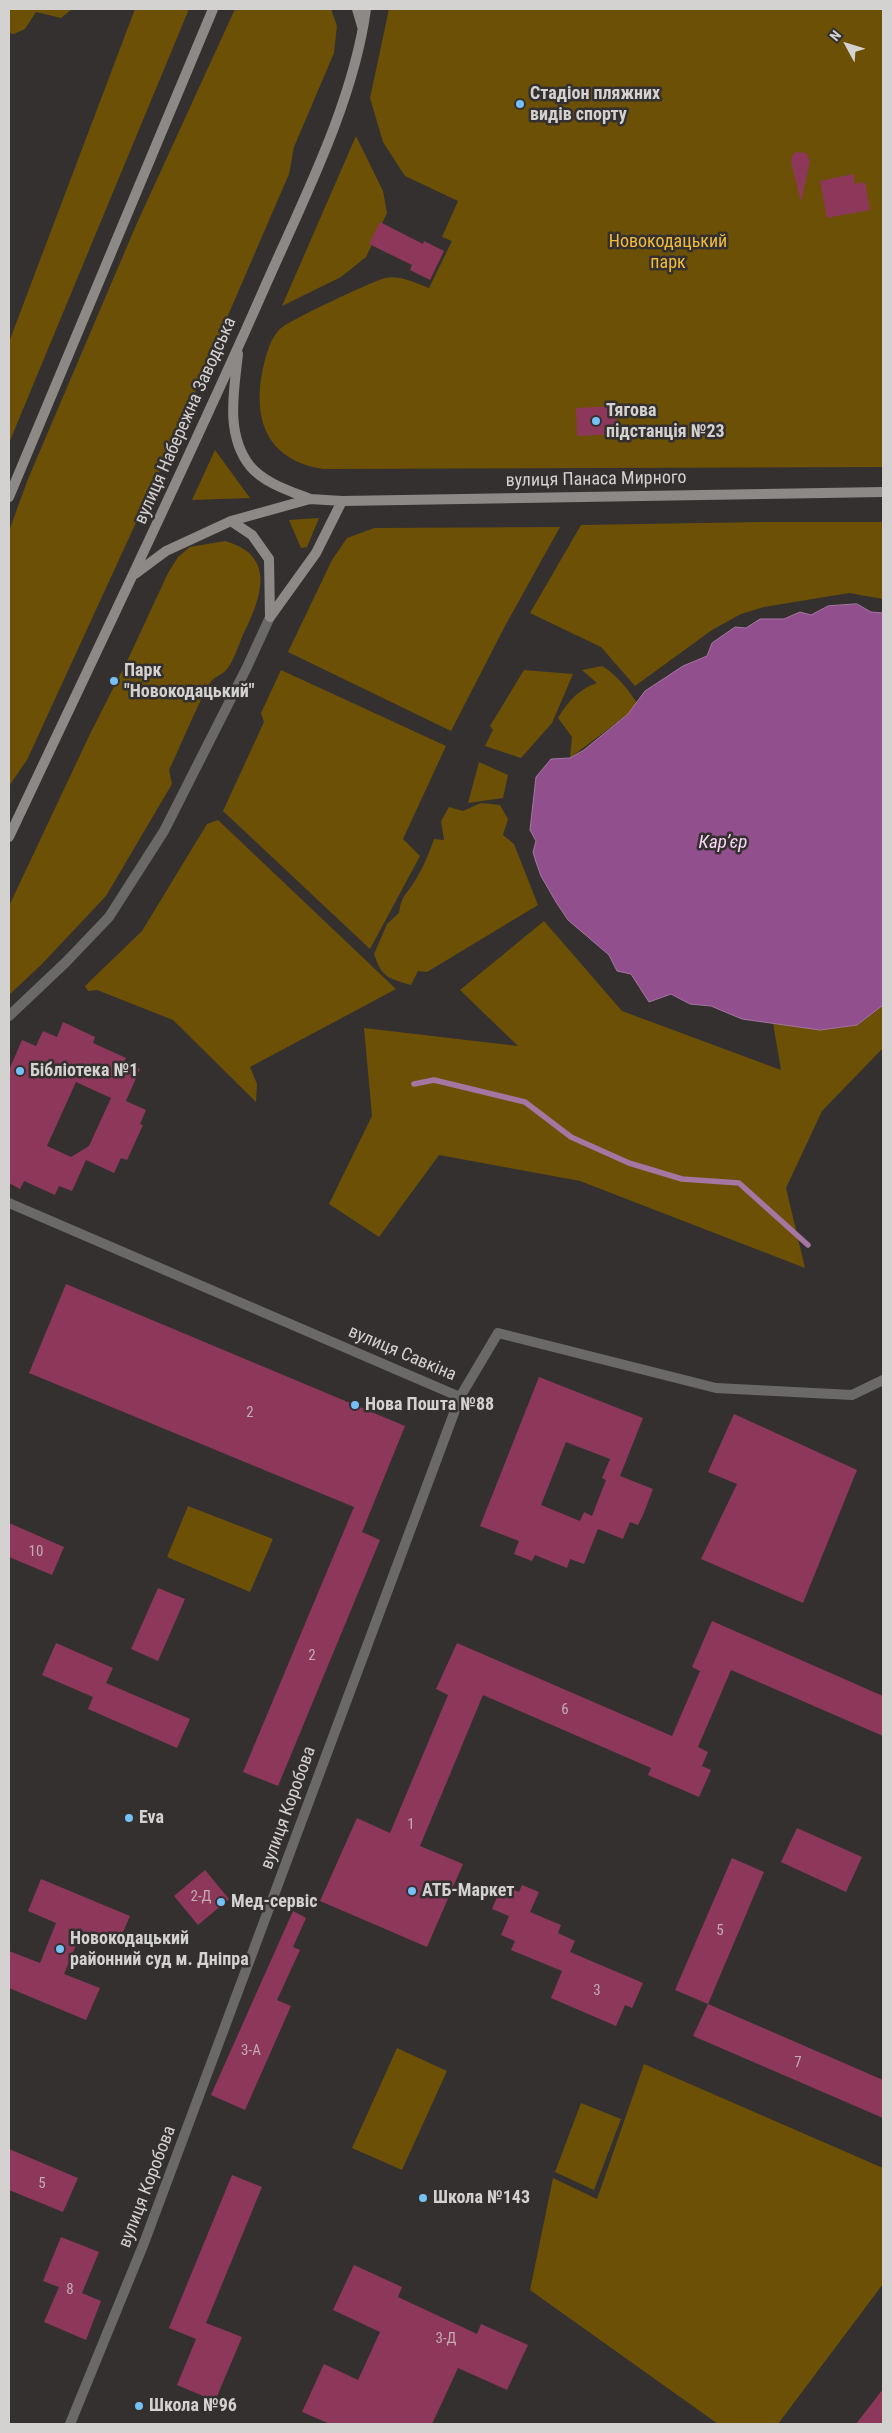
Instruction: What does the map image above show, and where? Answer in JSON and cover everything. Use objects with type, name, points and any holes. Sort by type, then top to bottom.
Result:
[{"type":"main road","points":[[357,9],[363,30]]},
{"type":"main road","name":"вулиця Набережна Заводська","points":[[9,837],[134,575],[239,346],[316,171],[343,100],[363,30],[366,9]]},
{"type":"main road","points":[[9,497],[213,10]]},
{"type":"main road","points":[[239,346],[232,408],[237,439],[250,466],[273,484],[310,499]]},
{"type":"main road","name":"вулиця Панаса Мирного","points":[[310,499],[342,501],[883,492]]},
{"type":"main road","points":[[134,575],[166,551],[231,521],[310,499]]},
{"type":"main road","points":[[270,617],[316,553],[342,501]]},
{"type":"main road","points":[[231,521],[252,535],[269,559],[270,617]]},
{"type":"street","points":[[9,1016],[66,962],[109,917],[169,824],[270,617]]},
{"type":"street","name":"вулиця Савкіна","points":[[9,1203],[460,1397],[498,1333],[716,1388],[852,1395],[883,1380]]},
{"type":"street","name":"вулиця Коробова","points":[[70,2424],[144,2243],[460,1397]]},
{"type":"green space","points":[[9,9],[72,9],[61,18],[36,12],[25,29],[14,34],[9,33]]},
{"type":"green space","points":[[135,9],[189,9],[9,443],[9,342]]},
{"type":"green space","points":[[235,9],[331,9],[337,26],[334,53],[294,147],[289,174],[179,429],[27,760],[9,786],[9,531],[28,479],[137,223]]},
{"type":"green space","name":"Новокодацький парк","points":[[389,9],[883,9],[883,467],[323,469],[288,457],[277,447],[268,435],[262,420],[260,387],[267,353],[273,338],[279,330],[312,311],[385,278],[402,279],[429,288],[452,241],[442,237],[458,201],[405,176],[383,142],[370,98]]},
{"type":"green space","points":[[356,136],[383,191],[387,213],[366,257],[341,277],[282,306]]},
{"type":"green space","points":[[215,450],[250,498],[192,500]]},
{"type":"green space","points":[[319,518],[307,547],[301,548],[289,520]]},
{"type":"green space","points":[[883,522],[883,599],[849,593],[764,607],[741,614],[712,630],[635,686],[601,647],[530,613],[581,525]]},
{"type":"green space","points":[[560,527],[505,626],[451,731],[288,652],[332,560],[347,538],[374,528]]},
{"type":"green space","points":[[225,541],[242,548],[253,557],[259,568],[260,581],[255,609],[234,658],[225,671],[212,681],[204,694],[169,770],[172,784],[106,896],[41,965],[9,995],[9,906],[90,734],[129,657],[168,573],[178,557],[190,547]]},
{"type":"green space","points":[[602,666],[621,682],[637,703],[628,714],[570,758],[572,737],[558,718],[574,697],[597,683],[582,670]]},
{"type":"green space","points":[[281,670],[446,746],[403,839],[420,856],[370,949],[223,811],[264,722],[261,713]]},
{"type":"green space","points":[[524,670],[573,674],[552,723],[521,758],[485,746],[493,730],[490,726]]},
{"type":"green space","points":[[479,762],[508,775],[503,798],[468,803]]},
{"type":"green space","points":[[481,803],[500,805],[508,819],[503,835],[514,844],[538,905],[427,972],[418,971],[411,985],[387,976],[380,968],[374,954],[387,924],[399,913],[403,898],[421,869],[434,839],[444,840],[441,821],[449,807],[463,811]]},
{"type":"green space","points":[[218,820],[396,989],[250,1067],[257,1084],[256,1102],[173,1020],[97,990],[88,991],[85,986],[142,931],[207,824]]},
{"type":"green space","points":[[544,921],[622,1011],[781,1070],[773,1023],[820,1030],[857,1025],[883,1005],[883,1048],[822,1111],[786,1188],[805,1268],[580,1181],[439,1155],[379,1237],[329,1204],[372,1116],[364,1028],[518,1046],[460,990]]},
{"type":"green space","points":[[188,1506],[273,1539],[250,1592],[167,1557]]},
{"type":"green space","points":[[397,2048],[447,2071],[402,2170],[352,2148]]},
{"type":"green space","points":[[644,2064],[883,2168],[883,2284],[778,2424],[718,2424],[530,2290],[553,2178],[597,2199]]},
{"type":"green space","points":[[581,2103],[621,2119],[594,2190],[555,2172]]},
{"type":"water","name":"Кар’єр","points":[[857,604],[871,612],[883,613],[883,1005],[857,1025],[820,1030],[742,1019],[711,1006],[690,1004],[671,994],[649,1002],[631,974],[617,971],[609,955],[568,920],[541,876],[533,852],[536,841],[530,830],[536,777],[551,759],[570,758],[584,750],[628,714],[645,691],[683,666],[707,656],[712,643],[735,627],[746,628],[760,619],[784,619],[800,612],[811,615],[828,606]]},
{"type":"building","points":[[796,152],[806,153],[810,161],[801,202],[791,162],[792,156]]},
{"type":"building","points":[[853,174],[855,184],[865,182],[870,210],[827,218],[820,181]]},
{"type":"building","points":[[380,222],[423,244],[424,241],[444,251],[430,280],[410,270],[412,265],[369,244]]},
{"type":"building","name":"Тягова пiдстанцiя №23","points":[[616,406],[617,434],[577,436],[576,408]]},
{"type":"building","points":[[63,1022],[95,1037],[93,1043],[126,1058],[124,1062],[140,1069],[126,1101],[146,1110],[140,1124],[143,1125],[127,1160],[121,1158],[114,1173],[86,1160],[72,1191],[59,1186],[55,1195],[24,1181],[20,1189],[9,1183],[9,1070],[22,1040],[36,1046],[43,1031],[57,1037]],"holes":[[[76,1082],[111,1098],[89,1146],[71,1157],[47,1146]]]},
{"type":"building","points":[[66,1284],[405,1426],[362,1532],[380,1540],[278,1786],[243,1772],[354,1507],[29,1373]]},
{"type":"building","points":[[539,1377],[643,1418],[620,1476],[653,1489],[638,1525],[630,1522],[623,1539],[598,1529],[584,1564],[570,1559],[567,1568],[535,1555],[532,1561],[514,1554],[519,1541],[480,1526]],"holes":[[[566,1442],[610,1459],[602,1478],[606,1480],[592,1516],[584,1512],[580,1521],[541,1505]]]},
{"type":"building","points":[[734,1414],[857,1470],[803,1603],[701,1559],[737,1484],[708,1472]]},
{"type":"building","points":[[9,1523],[64,1547],[52,1575],[9,1557]]},
{"type":"building","points":[[158,1588],[185,1599],[158,1661],[131,1649]]},
{"type":"building","points":[[712,1621],[883,1696],[883,1736],[731,1670],[698,1747],[708,1752],[702,1766],[711,1770],[699,1797],[648,1775],[651,1768],[483,1695],[420,1846],[463,1864],[427,1947],[320,1901],[357,1818],[390,1833],[448,1695],[436,1689],[457,1643],[672,1736],[700,1671],[692,1667]]},
{"type":"building","points":[[56,1643],[113,1668],[106,1683],[190,1719],[177,1748],[88,1709],[93,1697],[42,1675]]},
{"type":"building","points":[[797,1828],[862,1857],[846,1892],[781,1862]]},
{"type":"building","points":[[732,1858],[764,1872],[708,2004],[675,1990]]},
{"type":"building","points":[[205,1870],[229,1899],[198,1925],[174,1896]]},
{"type":"building","name":"Новокодацький районний суд м. Дніпра","points":[[41,1879],[130,1916],[117,1946],[82,1931],[64,1974],[100,1988],[86,2020],[9,1988],[9,1951],[40,1963],[56,1923],[28,1911]]},
{"type":"building","points":[[502,1885],[519,1892],[522,1885],[539,1892],[530,1912],[561,1925],[558,1933],[575,1941],[570,1952],[643,1983],[632,2008],[625,2005],[616,2026],[551,1998],[562,1971],[511,1950],[515,1941],[501,1935],[509,1916],[492,1909]]},
{"type":"building","points":[[293,1911],[306,1918],[293,1947],[300,1950],[277,2000],[291,2006],[245,2110],[211,2095]]},
{"type":"building","points":[[708,2004],[883,2080],[883,2118],[693,2036]]},
{"type":"building","points":[[9,2149],[78,2178],[63,2212],[9,2190]]},
{"type":"building","points":[[232,2175],[262,2187],[206,2323],[242,2337],[215,2401],[177,2385],[196,2339],[169,2328]]},
{"type":"building","points":[[61,2237],[99,2252],[82,2293],[101,2301],[86,2340],[44,2322],[59,2287],[43,2281]]},
{"type":"building","points":[[354,2265],[402,2287],[398,2297],[477,2334],[481,2324],[528,2345],[507,2390],[458,2368],[432,2424],[330,2424],[302,2412],[324,2364],[358,2380],[380,2332],[333,2310]]},
{"type":"building","points":[[883,2389],[883,2424],[856,2424]]},
{"type":"waterway","points":[[414,1084],[434,1080],[525,1102],[571,1137],[629,1163],[682,1179],[739,1183],[808,1245]]},
{"type":"place","name":"Стадіон пляжних видів спорту","points":[[520,104]]},
{"type":"place","name":"Тягова пiдстанцiя №23","points":[[596,421]]},
{"type":"place","name":"Парк \"Новокодацький\"","points":[[114,681]]},
{"type":"place","name":"Бібліотека №1","points":[[20,1071]]},
{"type":"place","name":"Нова Пошта №88","points":[[355,1405]]},
{"type":"place","name":"Eva","points":[[129,1818]]},
{"type":"place","name":"АТБ-Маркет","points":[[412,1891]]},
{"type":"place","name":"Мед-сервіс","points":[[221,1902]]},
{"type":"place","name":"Новокодацький районний суд м. Дніпра","points":[[60,1949]]},
{"type":"place","name":"Школа №143","points":[[423,2198]]},
{"type":"place","name":"Школа №96","points":[[139,2406]]}]
